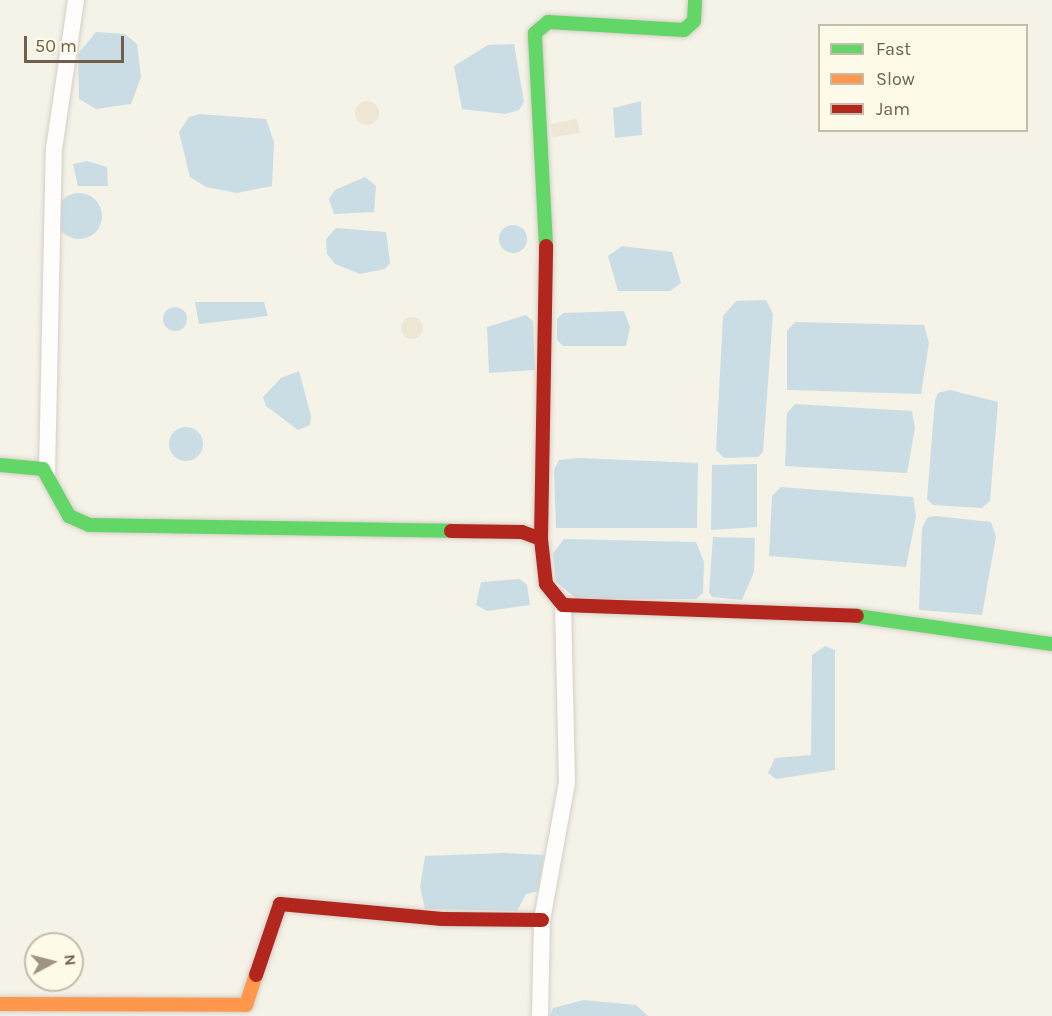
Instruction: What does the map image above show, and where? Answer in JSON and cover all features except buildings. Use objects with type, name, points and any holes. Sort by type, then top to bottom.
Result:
[{"type":"street","points":[[48,474],[54,149],[76,0]]},
{"type":"street","points":[[540,1016],[542,920],[567,782],[562,605],[546,584],[541,539],[546,250],[535,33],[548,22],[684,30],[694,21],[695,0]]},
{"type":"street","points":[[0,465],[37,466],[48,474],[69,516],[89,525],[522,532],[541,539]]},
{"type":"street","points":[[562,605],[720,607],[873,617],[1052,644]]},
{"type":"street","points":[[0,1004],[246,1005],[280,904],[442,918],[542,920]]},
{"type":"shaded area","points":[[96,32],[125,34],[137,44],[141,77],[131,104],[96,109],[79,99],[78,54]]},
{"type":"shaded area","points":[[514,44],[524,102],[519,110],[505,114],[462,109],[454,66],[488,45]]},
{"type":"shaded area","points":[[367,101],[375,105],[379,113],[375,121],[367,125],[359,121],[355,113],[359,105]]},
{"type":"shaded area","points":[[641,101],[642,135],[615,138],[613,108]]},
{"type":"shaded area","points":[[199,114],[266,119],[274,142],[272,186],[237,193],[206,187],[190,177],[179,132],[189,117]]},
{"type":"shaded area","points":[[577,119],[580,133],[553,137],[550,124]]},
{"type":"shaded area","points":[[87,161],[107,167],[108,186],[78,186],[73,164]]},
{"type":"shaded area","points":[[365,177],[376,186],[374,212],[334,214],[329,199],[335,190]]},
{"type":"shaded area","points":[[79,193],[95,200],[102,216],[95,232],[79,239],[63,232],[56,216],[63,200]]},
{"type":"shaded area","points":[[513,225],[523,229],[527,239],[523,249],[513,253],[503,249],[499,239],[503,229]]},
{"type":"shaded area","points":[[336,228],[386,232],[390,263],[385,269],[360,274],[335,264],[327,254],[326,239]]},
{"type":"shaded area","points":[[622,246],[672,252],[681,283],[670,291],[618,291],[608,256]]},
{"type":"shaded area","points":[[766,300],[773,314],[763,452],[758,457],[724,458],[716,450],[723,316],[736,301]]},
{"type":"shaded area","points":[[195,302],[264,302],[268,316],[199,324]]},
{"type":"shaded area","points":[[175,307],[183,311],[187,319],[183,327],[175,331],[167,327],[163,319],[167,311]]},
{"type":"shaded area","points":[[624,311],[630,327],[626,346],[563,346],[557,340],[557,319],[563,313]]},
{"type":"shaded area","points":[[526,315],[533,321],[535,370],[489,373],[487,327]]},
{"type":"shaded area","points":[[408,317],[416,317],[423,324],[423,332],[416,339],[408,339],[401,332],[401,324]]},
{"type":"shaded area","points":[[795,322],[924,325],[929,343],[921,394],[787,390],[787,331]]},
{"type":"shaded area","points":[[299,371],[311,416],[310,425],[298,430],[266,406],[263,397],[281,378]]},
{"type":"shaded area","points":[[950,390],[998,402],[990,501],[982,508],[933,505],[927,499],[935,400],[938,393]]},
{"type":"shaded area","points":[[795,404],[912,411],[915,428],[907,473],[785,466],[787,413]]},
{"type":"shaded area","points":[[186,427],[198,432],[203,444],[198,456],[186,461],[174,456],[169,444],[174,432]]},
{"type":"shaded area","points":[[579,458],[698,463],[697,528],[556,528],[554,470],[559,460]]},
{"type":"shaded area","points":[[757,464],[757,527],[711,530],[712,465]]},
{"type":"shaded area","points":[[781,487],[913,497],[916,516],[906,567],[769,556],[772,496]]},
{"type":"shaded area","points":[[928,517],[991,522],[996,537],[982,615],[919,610],[922,528]]},
{"type":"shaded area","points":[[713,537],[755,538],[754,572],[742,600],[712,597],[709,592]]},
{"type":"shaded area","points":[[564,539],[696,542],[704,562],[703,593],[696,599],[577,599],[556,582],[553,553]]},
{"type":"shaded area","points":[[520,579],[527,585],[530,605],[487,611],[476,605],[481,582]]},
{"type":"shaded area","points":[[825,646],[835,650],[835,770],[776,779],[768,773],[775,758],[811,755],[812,655]]},
{"type":"shaded area","points":[[503,853],[544,855],[538,891],[526,894],[517,911],[425,909],[420,887],[425,856]]},
{"type":"shaded area","points":[[584,1000],[636,1005],[648,1016],[550,1016],[553,1008]]},
{"type":"traffic: fast","points":[[546,246],[535,33],[548,22],[684,30],[694,21],[695,0]]},
{"type":"traffic: fast","points":[[0,465],[43,469],[69,516],[89,525],[451,531]]},
{"type":"traffic: fast","points":[[857,616],[1052,644]]},
{"type":"traffic: slow","points":[[0,1004],[246,1005],[256,975]]},
{"type":"traffic: jam","points":[[541,539],[546,246]]},
{"type":"traffic: jam","points":[[451,531],[522,532],[541,539],[546,584],[563,605],[857,616]]},
{"type":"traffic: jam","points":[[256,975],[280,904],[442,919],[542,920]]}]
